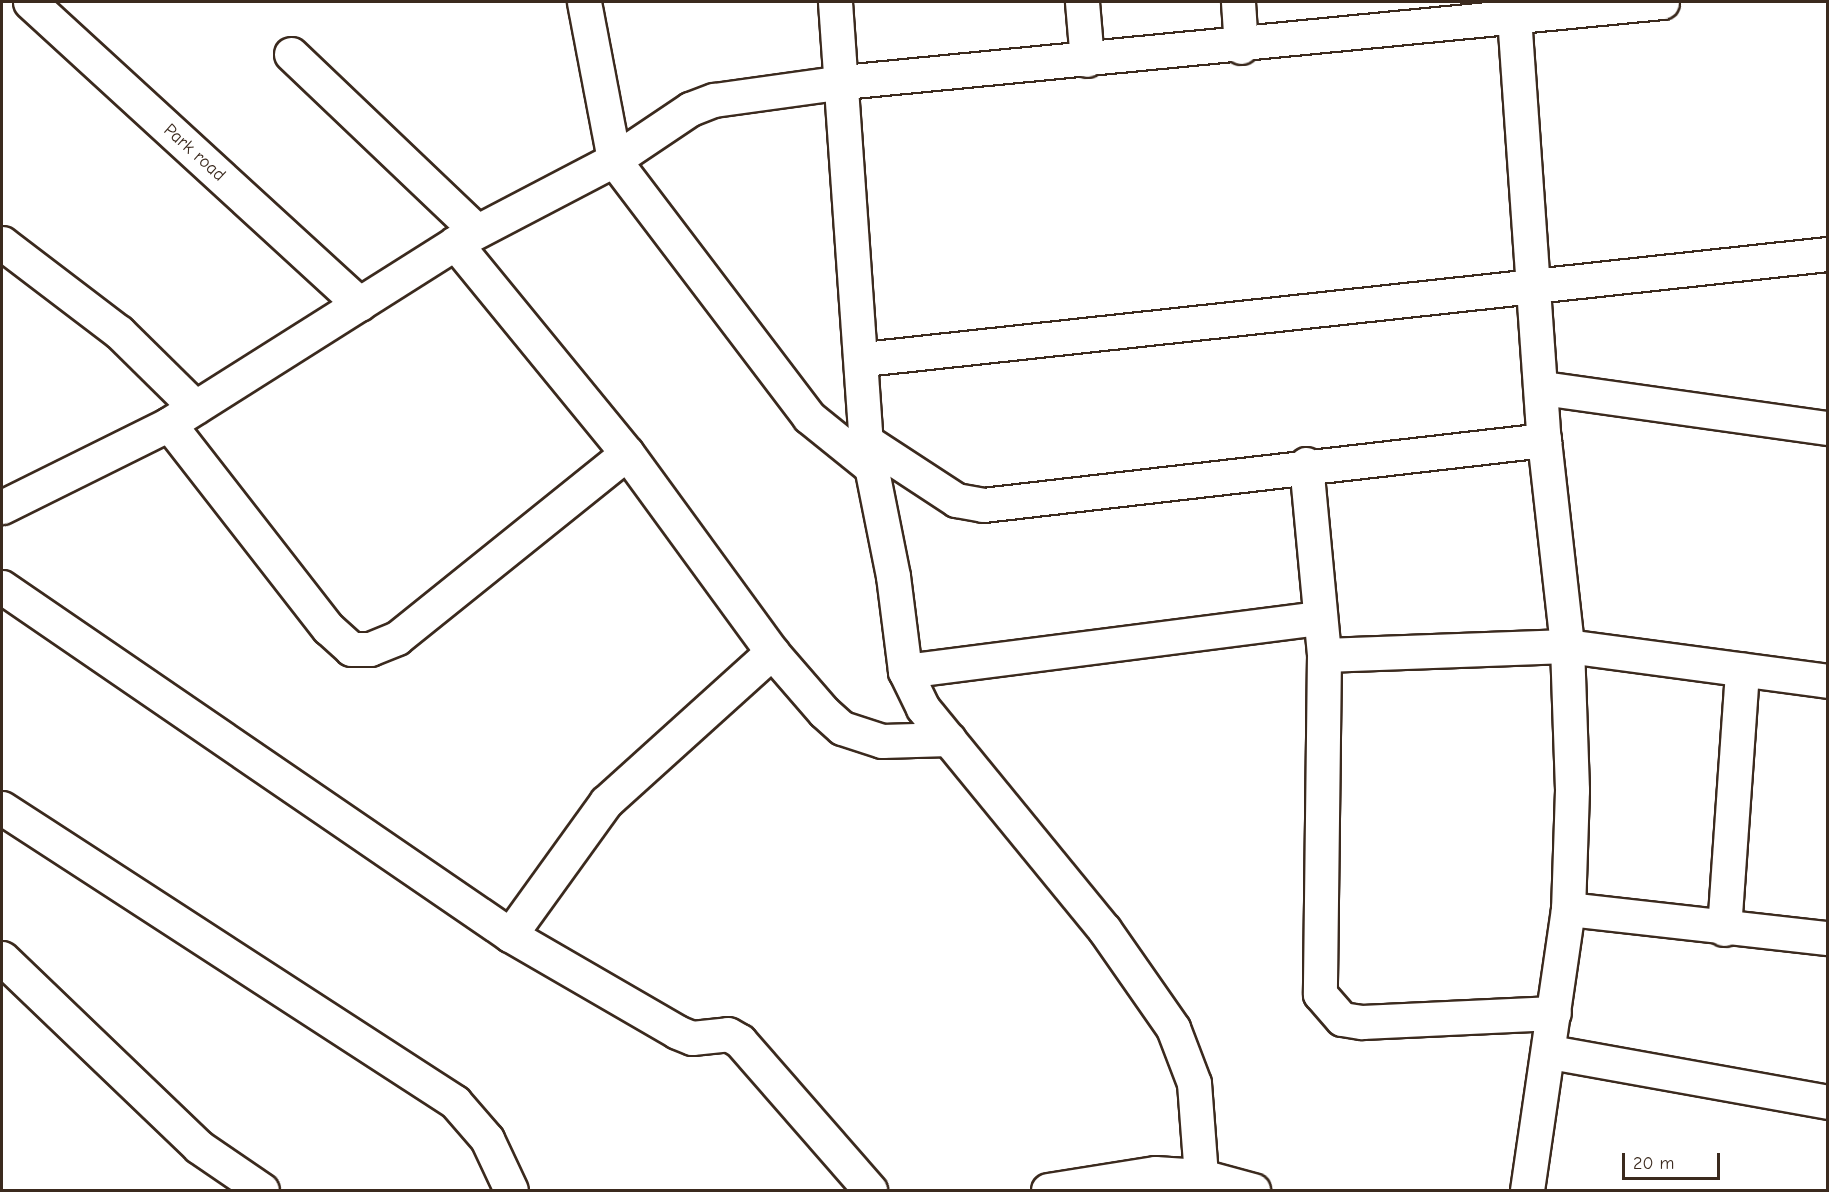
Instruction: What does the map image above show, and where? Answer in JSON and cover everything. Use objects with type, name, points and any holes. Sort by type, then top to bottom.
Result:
[{"type":"street","name":"Park road","points":[[30,2],[360,304]]},
{"type":"street","points":[[584,2],[614,160],[809,417],[868,454],[969,504],[1306,464],[1544,440]]},
{"type":"street","points":[[835,2],[864,359],[868,454],[905,671],[913,692],[1104,930],[1173,1028],[1194,1083],[1201,1176]]},
{"type":"street","points":[[1082,2],[1087,60]]},
{"type":"street","points":[[1238,2],[1241,46]]},
{"type":"street","points":[[8,496],[182,416],[466,237],[614,160],[690,109],[714,100],[843,82],[1241,46],[1514,10],[1662,2]]},
{"type":"street","points":[[1514,10],[1544,440],[1567,646],[1572,790],[1568,909],[1550,1052],[1528,1160],[1527,1191]]},
{"type":"street","points":[[291,54],[466,237],[772,652],[842,728],[882,741],[949,739]]},
{"type":"street","points":[[2,243],[119,332],[182,416],[328,628],[351,650],[370,649],[397,638],[627,453]]},
{"type":"street","points":[[864,359],[1533,284],[1827,254]]},
{"type":"street","points":[[1542,388],[1827,428]]},
{"type":"street","points":[[1306,464],[1324,656],[1320,994],[1328,1008],[1342,1019],[1362,1022],[1554,1013]]},
{"type":"street","points":[[2,587],[510,935],[677,1032],[692,1038],[728,1034],[740,1041],[870,1191]]},
{"type":"street","points":[[905,671],[1320,618]]},
{"type":"street","points":[[1324,656],[1567,646],[1827,681]]},
{"type":"street","points":[[510,935],[606,802],[772,652]]},
{"type":"street","points":[[1724,929],[1742,670]]},
{"type":"street","points":[[2,808],[455,1102],[487,1139],[511,1191]]},
{"type":"street","points":[[1568,909],[1724,929],[1827,938]]},
{"type":"street","points":[[2,958],[199,1147],[262,1191]]},
{"type":"street","points":[[1550,1052],[1827,1102]]},
{"type":"street","points":[[1048,1191],[1089,1188],[1155,1173],[1201,1176],[1253,1191]]}]
